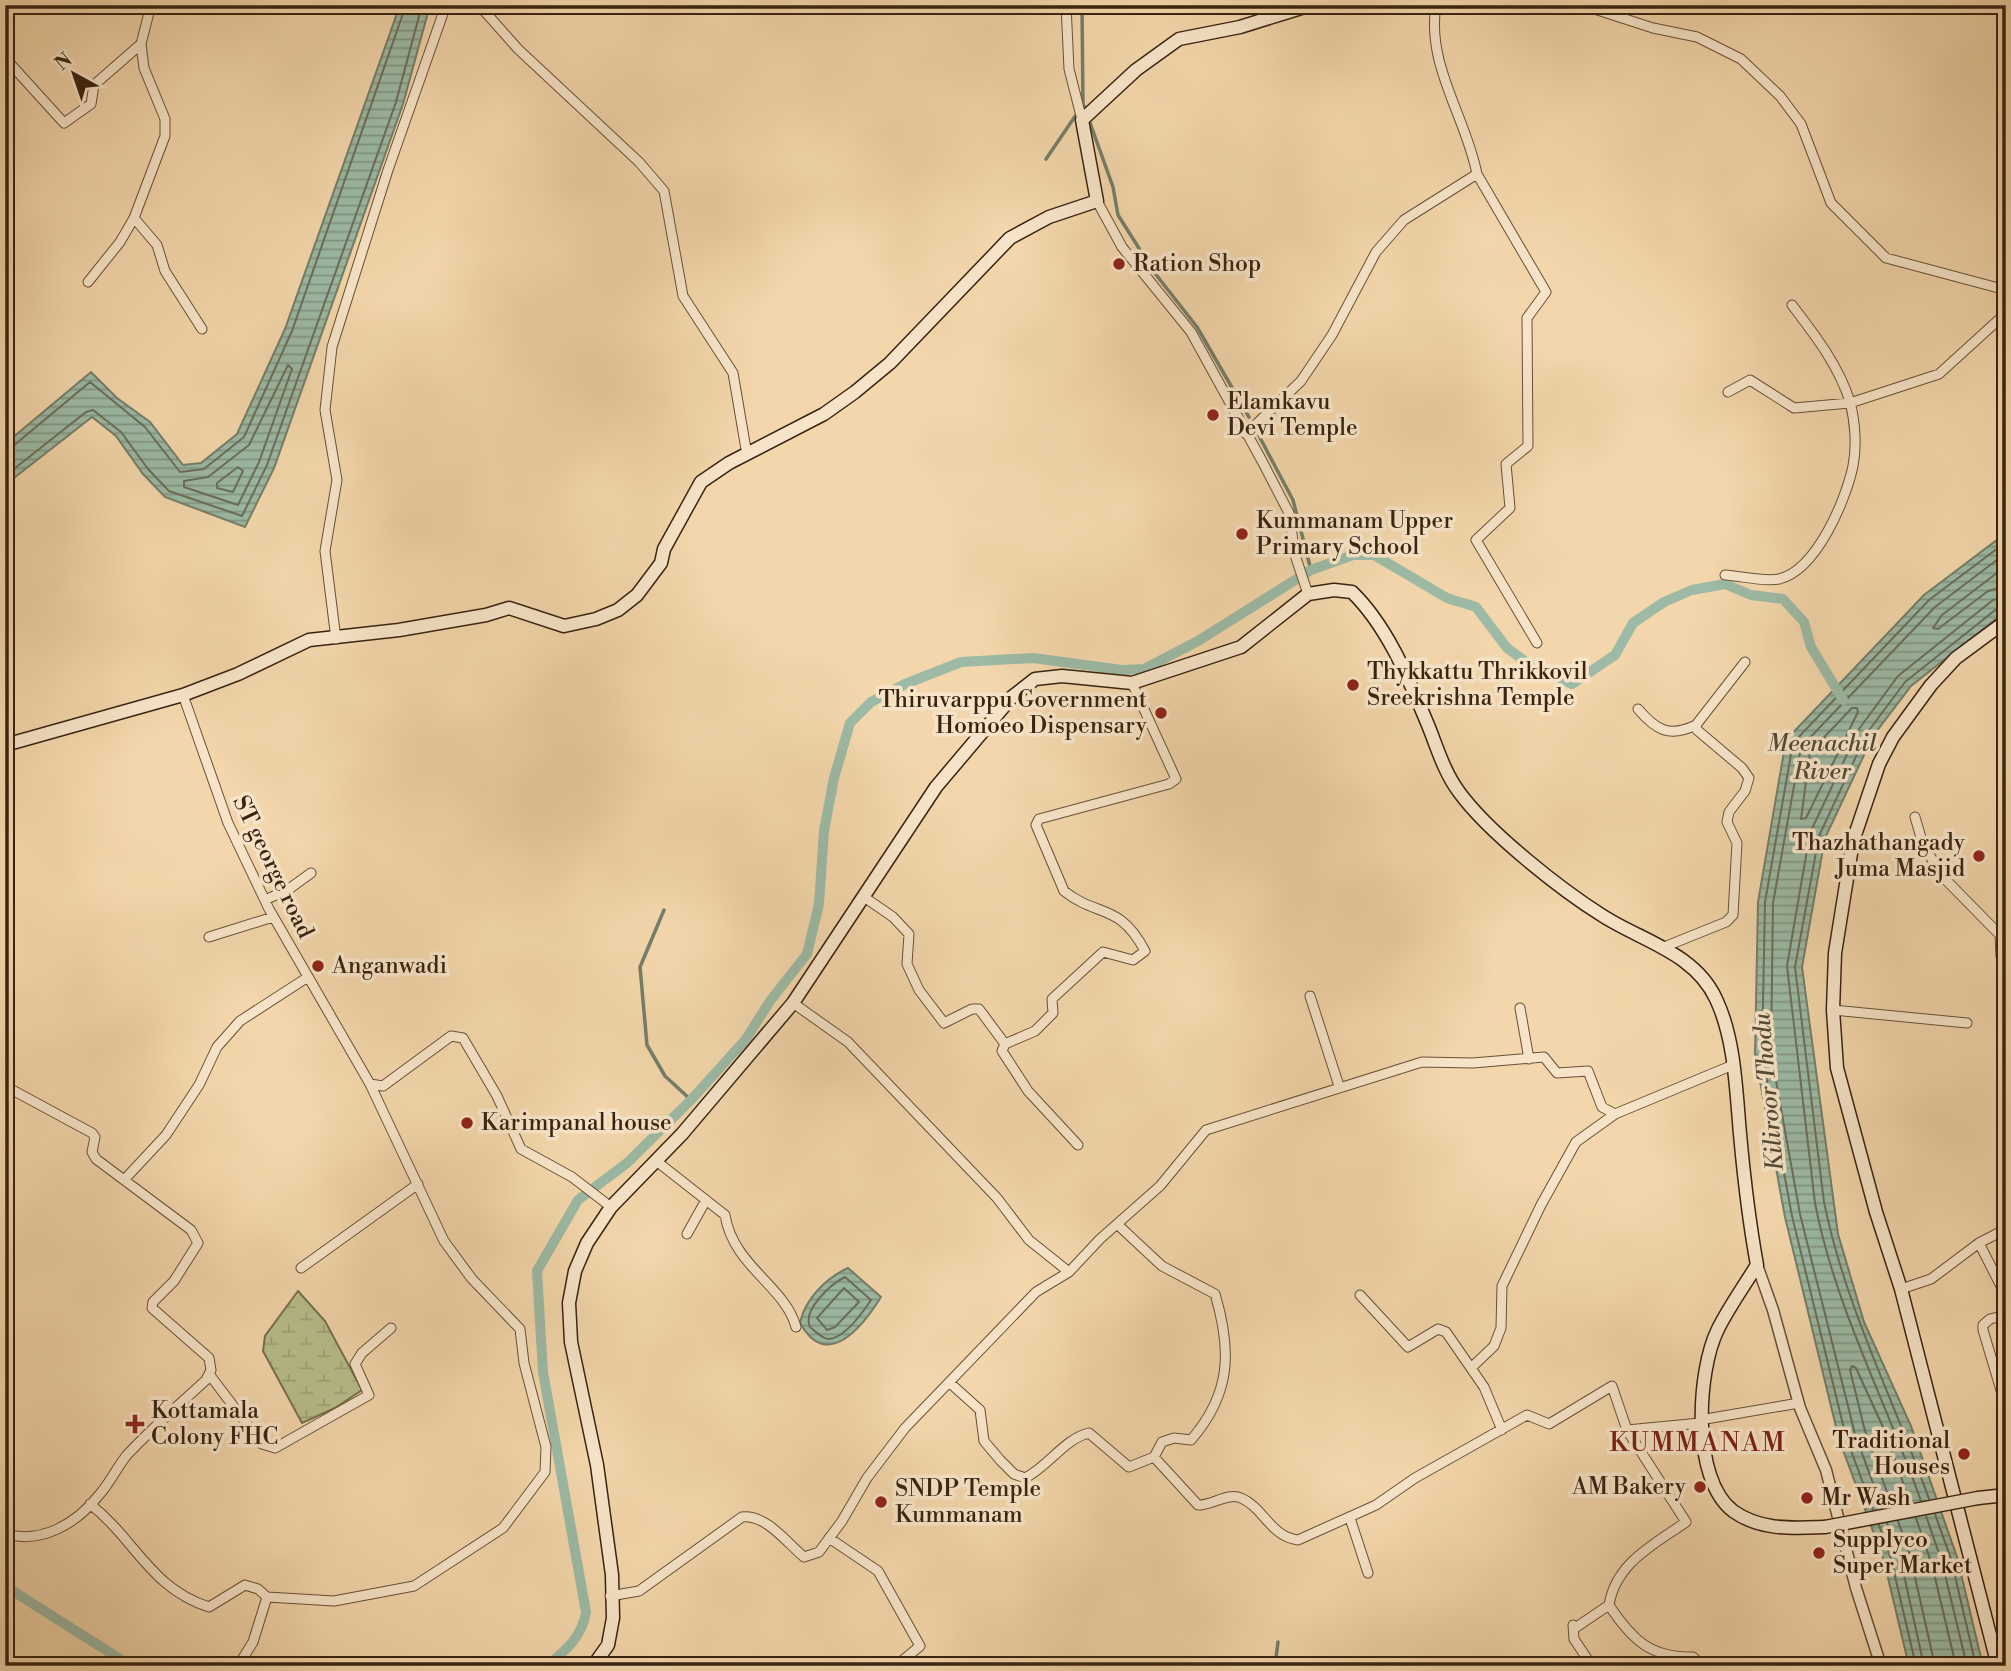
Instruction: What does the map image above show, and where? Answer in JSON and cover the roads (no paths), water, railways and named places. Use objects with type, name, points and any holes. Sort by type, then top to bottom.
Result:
[{"type":"main road","points":[[5,745],[183,695],[238,674],[309,640],[336,639],[474,617],[509,608],[564,626],[596,619],[618,610],[637,595],[661,564],[664,549],[701,482],[824,414],[890,363],[1010,238],[1049,217],[1097,201],[1083,115],[1145,62],[1179,39],[1240,27],[1311,5]]},
{"type":"main road","points":[[593,1666],[608,1645],[613,1618],[610,1596],[612,1575],[606,1516],[571,1342],[569,1303],[575,1271],[607,1203],[712,1101],[793,1003],[936,786],[985,726],[1027,685],[1035,679],[1062,676],[1132,683],[1241,647],[1307,589],[1344,590],[1352,593],[1369,609],[1419,705],[1447,771],[1472,808],[1547,875],[1604,917],[1664,947],[1706,982],[1716,998],[1732,1065],[1748,1220],[1757,1265],[1717,1331],[1700,1422],[1707,1469],[1732,1510],[1762,1525],[1784,1529],[1825,1527],[2006,1495]]},
{"type":"main road","points":[[1998,1666],[1901,1289],[1876,1212],[1837,1068],[1833,1010],[1835,953],[1853,841],[1879,764],[1893,737],[1931,685],[1956,658],[2006,621]]},
{"type":"street","points":[[88,282],[120,242],[134,218],[165,136],[165,118],[144,68],[141,44],[151,5]]},
{"type":"street","points":[[336,639],[325,551],[337,480],[325,410],[332,347],[388,170],[446,5]]},
{"type":"street","points":[[479,5],[517,49],[639,162],[664,191],[683,296],[696,321],[733,373],[747,455]]},
{"type":"street","points":[[1066,5],[1069,69],[1083,115]]},
{"type":"street","points":[[1436,5],[1434,19],[1437,60],[1471,143],[1477,174],[1546,292],[1527,318],[1528,446],[1506,464],[1510,508],[1476,540],[1537,643]]},
{"type":"street","points":[[1582,5],[1653,28],[1697,37],[1741,59],[1780,96],[1801,124],[1832,203],[1886,258],[2006,290]]},
{"type":"street","points":[[5,58],[64,123],[91,104],[94,85],[141,44]]},
{"type":"street","points":[[1245,434],[1301,381],[1332,335],[1377,252],[1404,219],[1477,174]]},
{"type":"street","points":[[1097,201],[1122,247],[1191,332],[1289,513],[1295,555],[1307,589]]},
{"type":"street","points":[[134,218],[157,245],[165,271],[202,329]]},
{"type":"street","points":[[1725,575],[1779,579],[1809,560],[1842,503],[1854,464],[1856,436],[1850,403],[1827,351],[1792,305]]},
{"type":"street","points":[[1728,393],[1750,380],[1794,408],[1850,403],[1939,374],[2006,313]]},
{"type":"street","points":[[1638,709],[1653,725],[1666,732],[1682,732],[1696,725],[1745,662]]},
{"type":"street","points":[[1078,1145],[1028,1091],[1002,1051],[1005,1044],[1035,1031],[1053,1013],[1052,999],[1103,952],[1133,960],[1144,951],[1136,934],[1117,915],[1072,897],[1064,891],[1036,825],[1039,819],[1169,784],[1176,779],[1132,683]]},
{"type":"street","name":"ST george road","points":[[90,1504],[106,1516],[150,1571],[169,1588],[209,1607],[245,1585],[258,1588],[267,1597],[334,1601],[414,1586],[503,1528],[545,1472],[546,1447],[524,1363],[520,1329],[472,1279],[444,1241],[370,1084],[274,917],[228,823],[183,695]]},
{"type":"street","points":[[1664,947],[1726,922],[1733,915],[1737,843],[1727,822],[1729,812],[1745,791],[1749,778],[1742,768],[1697,730],[1696,725]]},
{"type":"street","points":[[1914,817],[1922,841],[1940,874],[2000,936],[2001,956],[2006,968]]},
{"type":"street","points":[[265,900],[311,873]]},
{"type":"street","points":[[864,897],[893,917],[909,934],[907,964],[919,990],[944,1023],[972,1009],[979,1009],[1005,1044]]},
{"type":"street","points":[[209,937],[274,917]]},
{"type":"street","points":[[124,1180],[166,1135],[199,1085],[217,1047],[240,1021],[308,978]]},
{"type":"street","points":[[1310,996],[1339,1086]]},
{"type":"street","points":[[793,1003],[848,1042],[997,1198],[1029,1240],[1069,1272]]},
{"type":"street","points":[[1520,1008],[1529,1059]]},
{"type":"street","points":[[1833,1010],[1967,1023]]},
{"type":"street","points":[[370,1084],[383,1086],[441,1042],[451,1036],[463,1038],[497,1096],[521,1149],[572,1177],[607,1203]]},
{"type":"street","points":[[610,1596],[639,1591],[742,1517],[752,1516],[768,1525],[804,1557],[819,1552],[889,1449],[1036,1292],[1069,1272],[1160,1186],[1206,1130],[1422,1062],[1544,1057],[1557,1073],[1588,1071],[1602,1107],[1615,1114]]},
{"type":"street","points":[[1471,1368],[1494,1346],[1501,1328],[1502,1286],[1576,1142],[1615,1114],[1732,1065]]},
{"type":"street","points":[[5,1086],[92,1133],[95,1137],[92,1152],[96,1159],[191,1230],[198,1242],[174,1281],[153,1302],[152,1308],[209,1358],[209,1374],[206,1380],[126,1457],[90,1504],[48,1535],[30,1539],[5,1534]]},
{"type":"street","points":[[654,1160],[725,1215],[728,1232],[747,1262],[784,1302],[796,1327]]},
{"type":"street","points":[[301,1268],[418,1184]]},
{"type":"street","points":[[687,1234],[706,1200]]},
{"type":"street","points":[[950,1383],[980,1410],[984,1440],[1014,1474],[1025,1478],[1041,1470],[1078,1436],[1089,1433],[1129,1467],[1154,1457],[1162,1442],[1174,1438],[1191,1440],[1219,1400],[1226,1371],[1224,1325],[1215,1294],[1162,1266],[1117,1224]]},
{"type":"street","points":[[1901,1289],[1931,1279],[1979,1243],[2006,1229]]},
{"type":"street","points":[[1979,1243],[2006,1296]]},
{"type":"street","points":[[1757,1265],[1773,1310],[1799,1403],[1826,1470],[1881,1666]]},
{"type":"street","points":[[1360,1295],[1408,1347],[1438,1329],[1452,1339],[1484,1387],[1502,1430]]},
{"type":"street","points":[[2006,1315],[1990,1319],[1983,1325],[2006,1407]]},
{"type":"street","points":[[209,1374],[262,1444],[275,1448],[369,1395],[355,1364],[391,1328]]},
{"type":"street","points":[[1154,1457],[1198,1505],[1232,1497],[1243,1499],[1279,1533],[1291,1540],[1306,1539],[1377,1505],[1415,1478],[1527,1415],[1549,1423],[1612,1386],[1627,1430],[1686,1522],[1615,1579],[1609,1605],[1575,1628],[1573,1625],[1572,1632],[1592,1666]]},
{"type":"street","points":[[1627,1430],[1700,1422],[1799,1403]]},
{"type":"street","points":[[1350,1518],[1368,1573]]},
{"type":"street","points":[[829,1538],[878,1571],[911,1628],[920,1646],[896,1666]]},
{"type":"street","points":[[238,1666],[253,1642],[267,1597]]},
{"type":"street","points":[[1609,1605],[1646,1649],[1670,1658],[1693,1657],[1703,1666]]},
{"type":"water","points":[[400,5],[430,5],[403,104],[274,468],[245,527],[165,497],[143,474],[116,436],[92,417],[5,485],[5,444],[91,372],[117,398],[150,422],[183,465],[201,463],[237,434],[285,329]]},
{"type":"water","name":"Meenachil River","points":[[2006,533],[2006,611],[1911,686],[1873,736],[1825,838],[1802,967],[1838,1234],[1864,1322],[1911,1426],[1957,1557],[1983,1666],[1909,1666],[1884,1561],[1839,1439],[1785,1217],[1755,1054],[1758,902],[1786,740],[1924,595]]},
{"type":"water","points":[[848,1268],[881,1297],[855,1331],[833,1344],[822,1344],[810,1337],[800,1323],[803,1314],[818,1290],[832,1277]]},
{"type":"waterway","points":[[1082,5],[1083,106]]},
{"type":"waterway","points":[[1084,106],[1113,187],[1118,215],[1154,272],[1197,327],[1249,417]]},
{"type":"waterway","points":[[1046,159],[1078,112]]},
{"type":"waterway","points":[[1258,434],[1293,500],[1311,570]]},
{"type":"waterway","points":[[547,1666],[577,1636],[586,1612],[543,1372],[537,1271],[578,1200],[627,1163],[691,1100],[746,1039],[770,1001],[807,954],[819,904],[824,831],[834,778],[850,723],[871,702],[905,684],[961,662],[1033,658],[1122,670],[1144,669],[1198,641],[1311,570],[1353,555],[1374,555],[1447,598],[1476,607],[1507,648],[1526,662],[1572,684],[1615,655],[1633,623],[1664,602],[1692,590],[1725,584],[1751,595],[1783,599],[1804,622],[1811,647],[1843,700]]},
{"type":"waterway","points":[[664,910],[640,967],[647,1045],[665,1076],[691,1100]]},
{"type":"waterway","points":[[5,1586],[131,1666]]},
{"type":"waterway","points":[[1275,1666],[1278,1642]]},
{"type":"place","name":"Ration Shop","points":[[1119,264]]},
{"type":"place","name":"Elamkavu Devi Temple","points":[[1213,415]]},
{"type":"place","name":"Kummanam Upper Primary School","points":[[1242,534]]},
{"type":"place","name":"Thykkattu Thrikkovil Sreekrishna Temple","points":[[1353,685]]},
{"type":"place","name":"Thiruvarppu Government Homoeo Dispensary","points":[[1161,713]]},
{"type":"place","name":"Thazhathangady Juma Masjid","points":[[1979,856]]},
{"type":"place","name":"Anganwadi","points":[[318,966]]},
{"type":"place","name":"Karimpanal house","points":[[467,1123]]},
{"type":"place","name":"Kottamala Colony FHC","points":[[135,1424]]},
{"type":"place","name":"Traditional Houses","points":[[1964,1454]]},
{"type":"place","name":"AM Bakery","points":[[1700,1487]]},
{"type":"place","name":"Mr Wash","points":[[1807,1498]]},
{"type":"place","name":"SNDP Temple Kummanam","points":[[881,1502]]},
{"type":"place","name":"Supplyco Super Market","points":[[1819,1553]]},
{"type":"district","name":"KUMMANAM","points":[[1698,1443]]},
{"type":"water label","name":"Kiliroor Thodu","points":[[1769,1092]]}]
